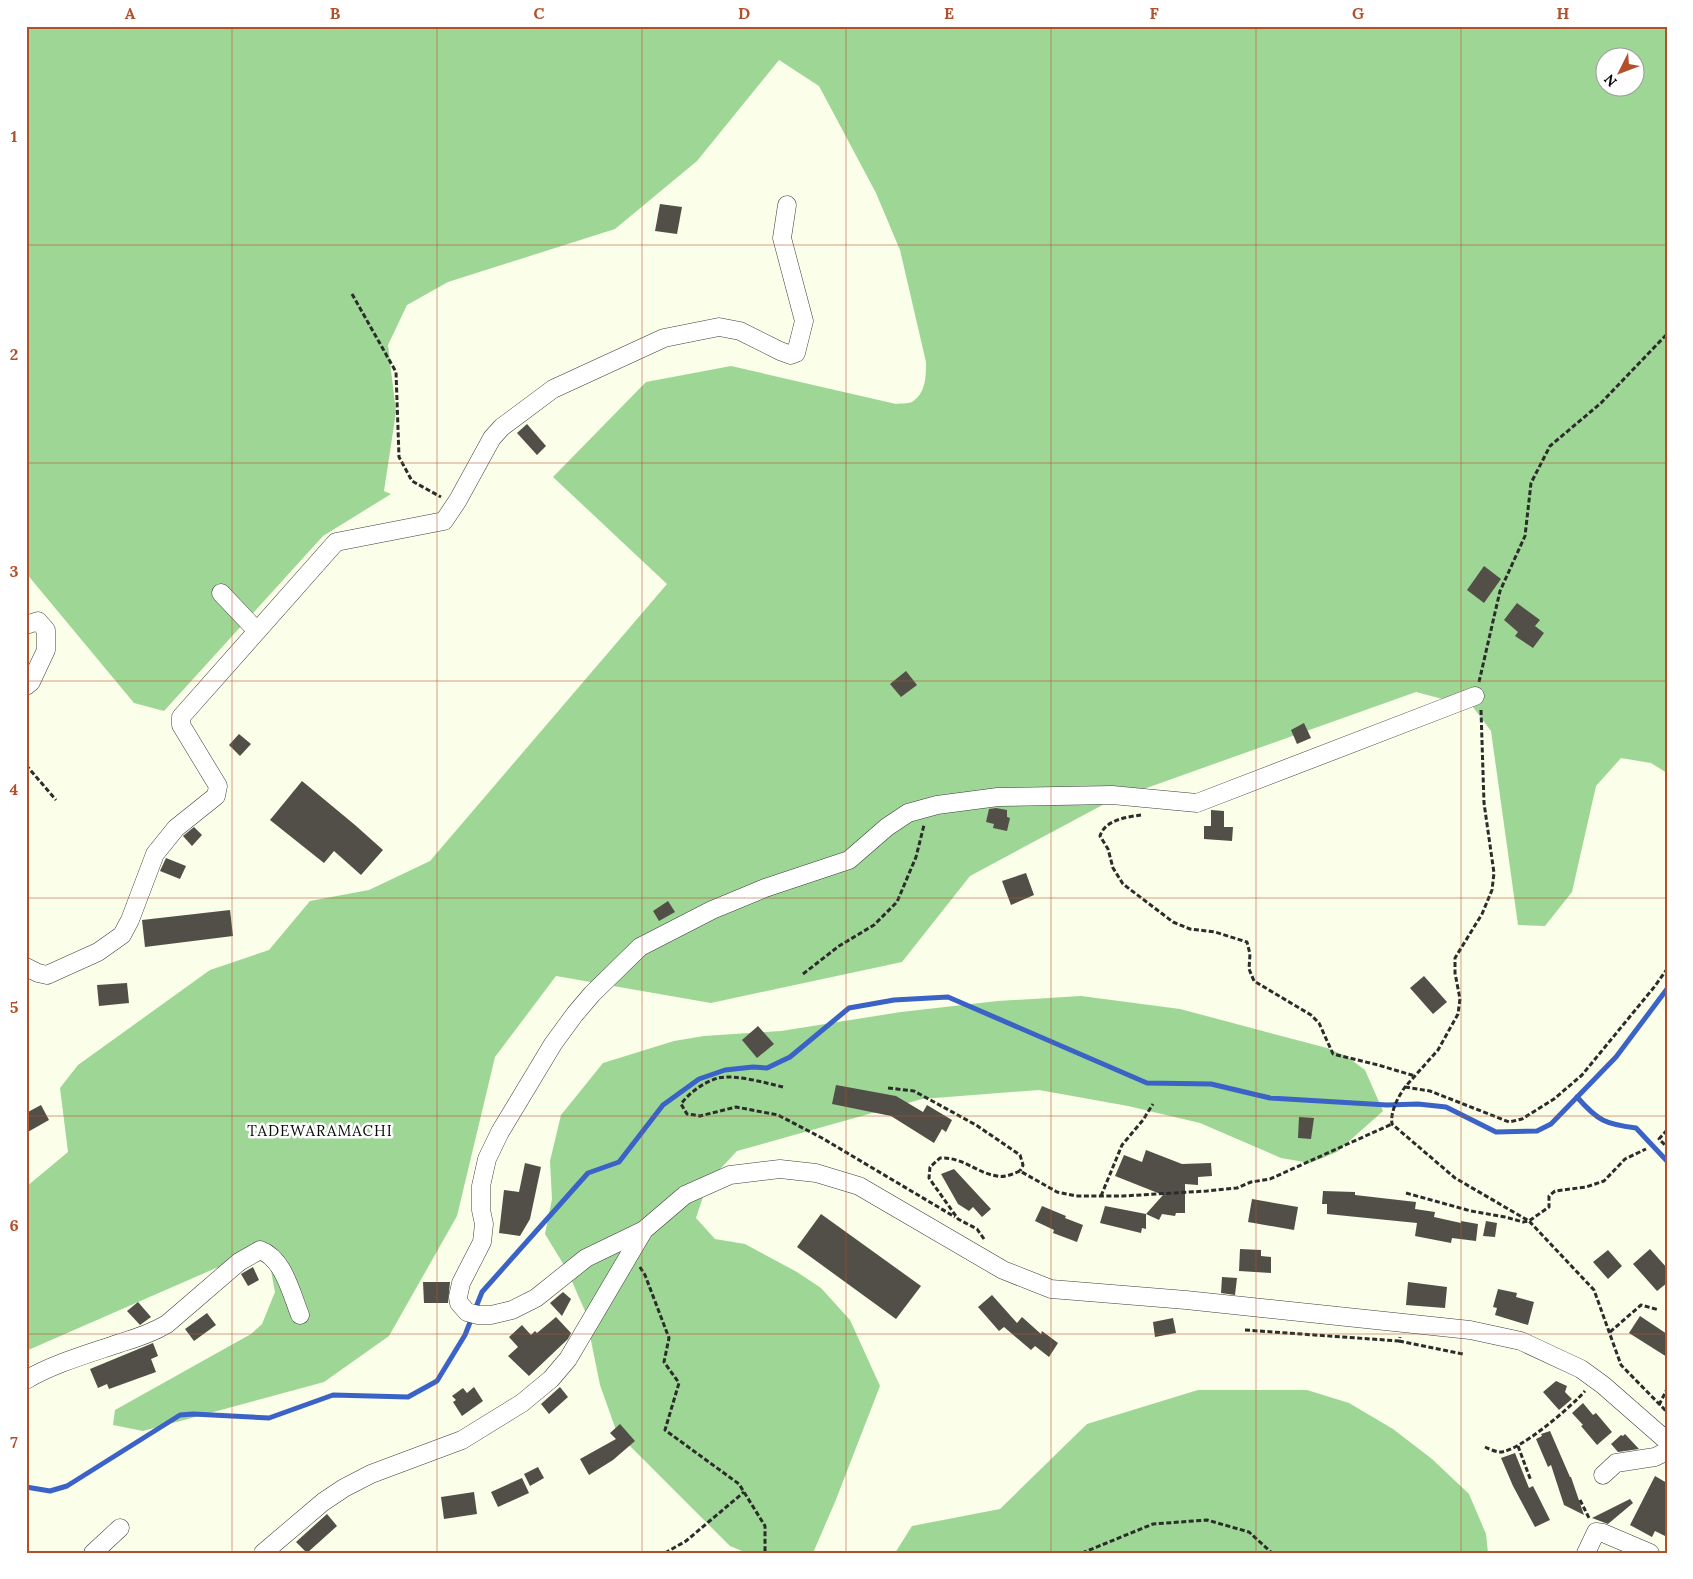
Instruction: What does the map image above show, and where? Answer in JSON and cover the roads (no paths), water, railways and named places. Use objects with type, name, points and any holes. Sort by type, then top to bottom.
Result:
[{"type":"street","points":[[26,967],[47,975],[98,952],[122,935],[130,920],[155,854],[176,828],[216,796],[218,786],[181,725],[182,717],[336,542],[444,521],[492,438],[502,427],[553,389],[664,338],[719,327],[740,331],[791,355],[796,353],[804,321],[782,238],[787,205]]},
{"type":"street","points":[[221,593],[257,631]]},
{"type":"street","points":[[26,625],[38,621],[46,630],[46,650],[31,682],[26,686]]},
{"type":"street","points":[[1475,696],[1197,803],[1112,795],[998,797],[928,807],[908,813],[887,827],[849,860],[765,888],[712,910],[640,947],[592,994],[575,1014],[553,1044],[500,1132],[487,1159],[481,1186],[481,1210],[484,1224],[482,1242],[461,1283],[458,1297],[460,1303],[473,1313],[491,1315],[512,1310],[536,1298],[586,1258],[644,1230],[685,1195],[730,1175],[780,1169],[816,1173],[859,1186],[1003,1270],[1051,1289],[1186,1300],[1470,1330],[1521,1341],[1581,1369],[1667,1441]]},
{"type":"street","points":[[263,1553],[323,1502],[344,1488],[370,1474],[462,1440],[522,1403],[551,1379],[568,1359],[644,1230]]},
{"type":"street","points":[[26,1380],[36,1374],[70,1361],[155,1332],[167,1324],[239,1262],[260,1250],[274,1258],[280,1267],[300,1314]]},
{"type":"street","points":[[1603,1474],[1616,1463],[1656,1457],[1667,1451]]},
{"type":"street","points":[[93,1553],[120,1528]]},
{"type":"street","points":[[1586,1553],[1596,1532],[1603,1533],[1650,1553]]},
{"type":"waterway","points":[[26,1487],[50,1491],[67,1486],[180,1415],[269,1418],[333,1395],[408,1397],[437,1381],[465,1335],[482,1292],[588,1173],[619,1162],[663,1105],[699,1079],[725,1070],[753,1067],[767,1068],[790,1057],[849,1008],[894,1000],[948,997],[1147,1083],[1211,1084],[1270,1098],[1387,1105],[1418,1104],[1446,1107],[1496,1132],[1537,1131],[1551,1124],[1616,1057],[1667,989]]},
{"type":"waterway","points":[[1577,1097],[1603,1120],[1617,1125],[1636,1128],[1667,1161]]},
{"type":"district","name":"TADEWARAMACHI","points":[[320,1130]]}]
